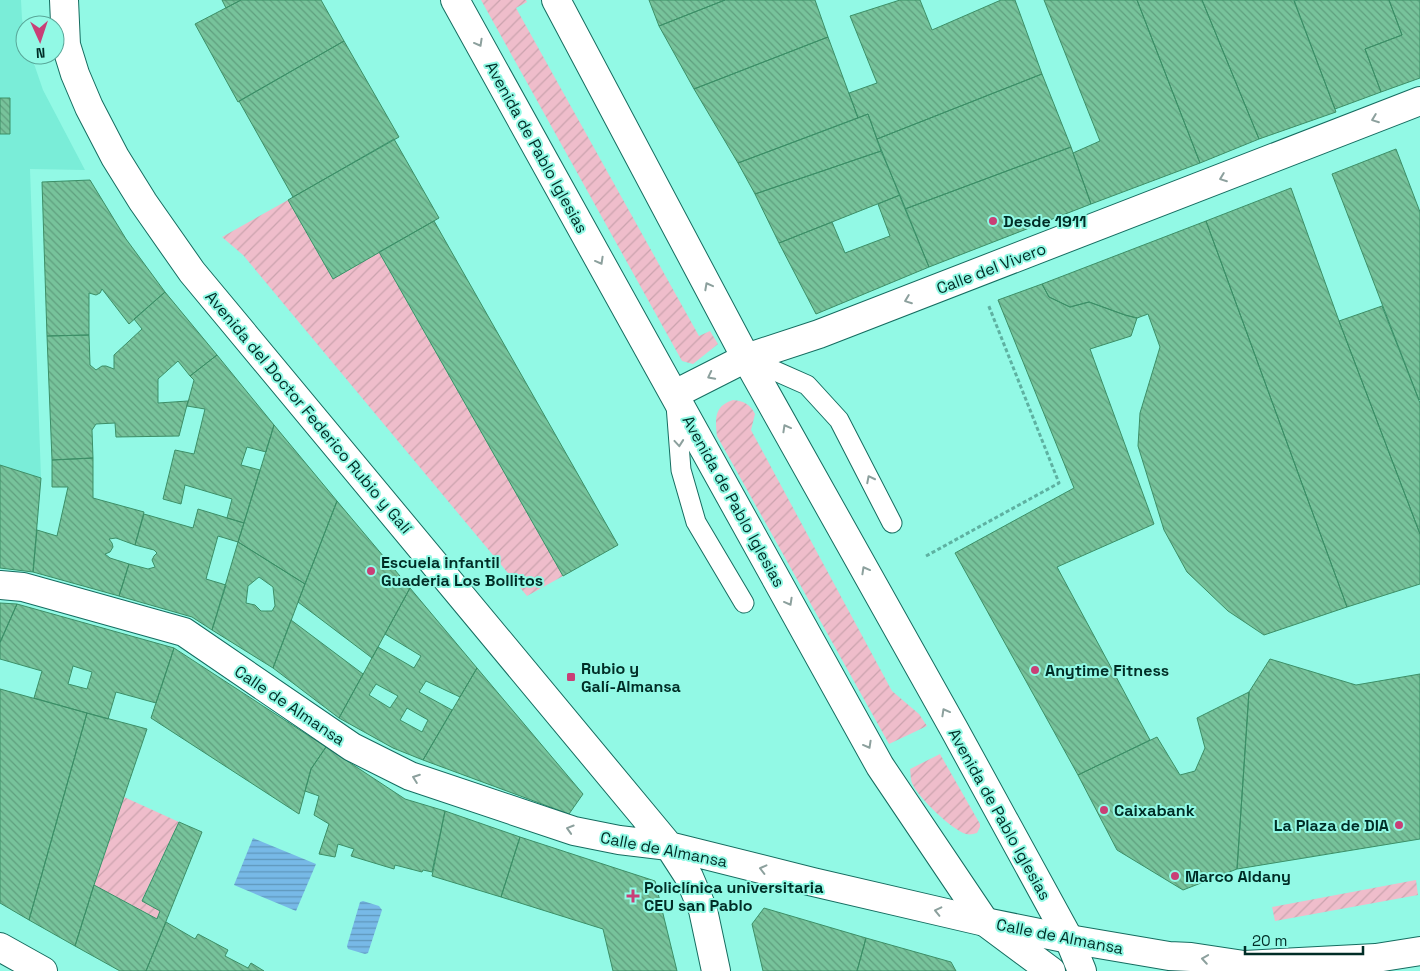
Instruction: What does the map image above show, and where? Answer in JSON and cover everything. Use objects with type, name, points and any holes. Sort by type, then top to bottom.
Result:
[{"type":"street","name":"Avenida del Doctor Federico Rubio y Galí","points":[[64,0],[66,45],[75,74],[89,107],[115,157],[142,202],[192,272],[669,846],[689,877],[703,910],[716,971]]},
{"type":"street","name":"Avenida de Pablo Iglesias","points":[[455,0],[880,766],[985,922],[1051,971]]},
{"type":"street","name":"Avenida de Pablo Iglesias","points":[[556,0],[746,358],[950,720],[1070,939],[1082,971]]},
{"type":"street","name":"Calle del Vivero","points":[[675,394],[746,358],[828,331],[1420,102]]},
{"type":"street","name":"Calle de Almansa","points":[[0,585],[23,587],[184,632],[352,747],[410,776],[574,831],[619,840],[669,846],[985,922],[1169,956],[1191,957],[1244,965],[1376,958]]},
{"type":"street","points":[[0,947],[43,971]]},
{"type":"street","name":"Calle de Almansa","points":[[1332,971],[1376,958],[1420,950]]},
{"type":"lane","points":[[746,358],[807,385],[839,420],[892,523]]},
{"type":"lane","points":[[675,394],[681,470],[696,522],[744,603]]},
{"type":"path","points":[[926,556],[1059,483],[986,299]]},
{"type":"shaded area","points":[[0,0],[21,0],[22,15],[15,15],[15,65],[34,65],[43,90],[85,170],[30,169],[41,478],[0,465]]},
{"type":"shaded area","points":[[481,0],[526,0],[527,2],[516,8],[699,336],[710,331],[718,344],[693,364],[682,361]]},
{"type":"shaded area","points":[[288,200],[333,279],[379,252],[563,576],[527,596],[243,255],[222,237]]},
{"type":"shaded area","points":[[733,400],[746,404],[755,414],[751,430],[892,691],[919,714],[927,726],[889,744],[717,436],[717,414],[722,406]]},
{"type":"shaded area","points":[[940,754],[980,824],[977,833],[966,834],[945,820],[916,791],[912,783],[910,769]]},
{"type":"shaded area","points":[[124,797],[179,822],[142,900],[160,911],[157,919],[94,885]]},
{"type":"shaded area","points":[[1416,880],[1418,895],[1275,921],[1272,907]]},
{"type":"water","points":[[253,838],[316,864],[296,911],[234,885]]},
{"type":"water","points":[[363,901],[379,906],[382,910],[368,953],[365,954],[348,949],[347,946],[360,902]]},
{"type":"building","points":[[222,0],[241,0],[226,8]]},
{"type":"building","points":[[241,0],[321,0],[344,41],[238,102],[195,24]]},
{"type":"building","points":[[649,0],[725,0],[659,26]]},
{"type":"building","points":[[725,0],[815,0],[828,37],[694,89],[659,26]]},
{"type":"building","points":[[900,0],[920,0],[932,30],[1001,0],[1015,0],[1042,74],[877,139],[868,114],[858,118],[849,93],[877,83],[850,16]]},
{"type":"building","points":[[1044,0],[1137,0],[1200,163],[1091,204],[1073,153],[1100,141]]},
{"type":"building","points":[[1137,0],[1202,0],[1259,139],[1200,163]]},
{"type":"building","points":[[1202,0],[1294,0],[1336,112],[1259,139]]},
{"type":"building","points":[[1389,0],[1402,35],[1365,49],[1381,92],[1335,109],[1294,1]]},
{"type":"building","points":[[1389,0],[1420,0],[1420,78],[1381,92],[1365,49],[1402,35]]},
{"type":"building","points":[[828,37],[858,118],[738,163],[694,89]]},
{"type":"building","points":[[344,41],[399,137],[293,197],[239,101]]},
{"type":"building","points":[[1042,74],[1071,147],[905,209],[877,139]]},
{"type":"building","points":[[0,98],[10,98],[10,134],[0,134]]},
{"type":"building","points":[[868,114],[881,151],[755,194],[738,163]]},
{"type":"building","points":[[394,139],[439,218],[333,279],[288,200]]},
{"type":"building","points":[[1071,147],[1091,204],[929,267],[905,209]]},
{"type":"building","points":[[1396,149],[1420,212],[1419,400],[1332,174]]},
{"type":"building","points":[[881,151],[900,195],[779,243],[755,194]]},
{"type":"building","points":[[90,180],[126,239],[165,292],[129,324],[102,289],[96,295],[89,293],[89,335],[47,336],[42,182]]},
{"type":"building","points":[[1291,188],[1420,534],[1420,584],[1347,607],[1206,221]]},
{"type":"building","points":[[900,195],[929,267],[816,314],[779,243],[832,222],[845,253],[890,236],[878,204]]},
{"type":"building","points":[[434,221],[618,545],[563,576],[379,252]]},
{"type":"building","points":[[1206,221],[1347,607],[1264,635],[1228,611],[1187,572],[1164,530],[1138,446],[1140,413],[1160,347],[1148,314],[1137,318],[1089,302],[1070,307],[1049,297],[1042,284]]},
{"type":"building","points":[[1042,284],[1049,297],[1070,307],[1089,302],[1137,318],[1131,336],[1090,349],[1154,524],[1057,567],[1150,740],[1078,775],[955,553],[1074,488],[998,300]]},
{"type":"building","points":[[165,292],[217,355],[190,376],[178,361],[158,379],[158,403],[188,401],[179,436],[116,437],[115,423],[96,424],[92,430],[93,458],[52,460],[47,336],[89,335],[90,365],[96,370],[102,366],[114,369],[114,355],[142,329],[134,319]]},
{"type":"building","points":[[1382,306],[1420,403],[1420,534],[1339,321]]},
{"type":"building","points":[[217,355],[274,425],[266,452],[247,447],[241,465],[260,470],[244,523],[227,518],[232,499],[185,485],[181,504],[163,499],[175,450],[194,454],[205,409],[187,406],[194,380],[190,376]]},
{"type":"building","points":[[274,425],[337,501],[305,584],[238,542]]},
{"type":"building","points":[[93,458],[93,498],[144,512],[135,545],[116,538],[109,539],[113,547],[110,552],[105,554],[110,558],[129,564],[119,596],[33,572],[37,530],[57,536],[68,487],[52,487],[52,460]]},
{"type":"building","points":[[0,465],[41,478],[33,572],[0,568]]},
{"type":"building","points":[[337,501],[410,588],[372,658],[298,602]]},
{"type":"building","points":[[198,509],[244,523],[238,542],[218,536],[206,579],[226,585],[212,630],[192,617],[119,596],[129,564],[148,569],[155,567],[152,560],[157,553],[154,550],[135,545],[144,514],[193,528]]},
{"type":"building","points":[[238,542],[305,584],[273,668],[212,630]],"holes":[[[259,577],[273,587],[275,606],[272,611],[261,611],[255,605],[246,603],[248,586]]]},
{"type":"building","points":[[410,588],[477,668],[460,697],[426,681],[419,692],[452,710],[423,760],[393,748],[339,718],[378,647],[414,668],[421,656],[385,634]],"holes":[[[376,684],[398,696],[390,708],[369,695]],[[407,708],[428,720],[422,732],[400,720]]]},
{"type":"building","points":[[0,603],[17,604],[0,642]]},
{"type":"building","points":[[17,604],[174,648],[156,703],[116,692],[108,719],[34,698],[42,671],[0,659],[0,643]],"holes":[[[73,666],[92,672],[87,689],[68,684]]]},
{"type":"building","points":[[291,620],[363,674],[339,718],[273,668]]},
{"type":"building","points":[[174,648],[326,747],[311,769],[299,814],[151,718]]},
{"type":"building","points":[[1270,659],[1356,685],[1420,674],[1420,839],[1237,869],[1249,692]]},
{"type":"building","points":[[477,668],[583,794],[569,814],[423,760]]},
{"type":"building","points":[[0,689],[87,713],[29,920],[0,903]]},
{"type":"building","points":[[1249,692],[1237,869],[1183,890],[1117,850],[1078,775],[1157,737],[1180,775],[1195,771],[1205,748],[1197,718]]},
{"type":"building","points":[[87,713],[147,729],[75,946],[29,920]]},
{"type":"building","points":[[326,747],[405,799],[445,811],[432,872],[423,870],[422,872],[395,865],[394,869],[351,856],[354,849],[338,844],[335,857],[319,854],[329,824],[314,815],[319,796],[305,791],[311,769]]},
{"type":"building","points":[[445,811],[520,837],[501,897],[432,876]]},
{"type":"building","points":[[179,822],[202,832],[146,971],[120,971],[75,946],[94,885],[157,919],[160,911],[142,901]]},
{"type":"building","points":[[520,837],[655,881],[677,971],[613,971],[603,929],[501,897]]},
{"type":"building","points":[[764,908],[866,938],[857,971],[763,971],[752,924]]},
{"type":"building","points":[[166,922],[195,939],[198,934],[228,950],[225,956],[248,968],[251,963],[264,971],[146,971]]},
{"type":"building","points":[[866,938],[951,962],[956,971],[857,971]]},
{"type":"place","name":"Desde 1911","points":[[993,221]]},
{"type":"place","name":"Escuela infantil Guaderia Los Bollitos","points":[[371,571]]},
{"type":"place","name":"Anytime Fitness","points":[[1035,670]]},
{"type":"place","name":"Rubio y Galí-Almansa","points":[[571,677]]},
{"type":"place","name":"Caixabank","points":[[1104,810]]},
{"type":"place","name":"La Plaza de DIA","points":[[1399,825]]},
{"type":"place","name":"Marco Aldany","points":[[1175,876]]},
{"type":"place","name":"Policlínica universitaria CEU san Pablo","points":[[633,896]]}]
